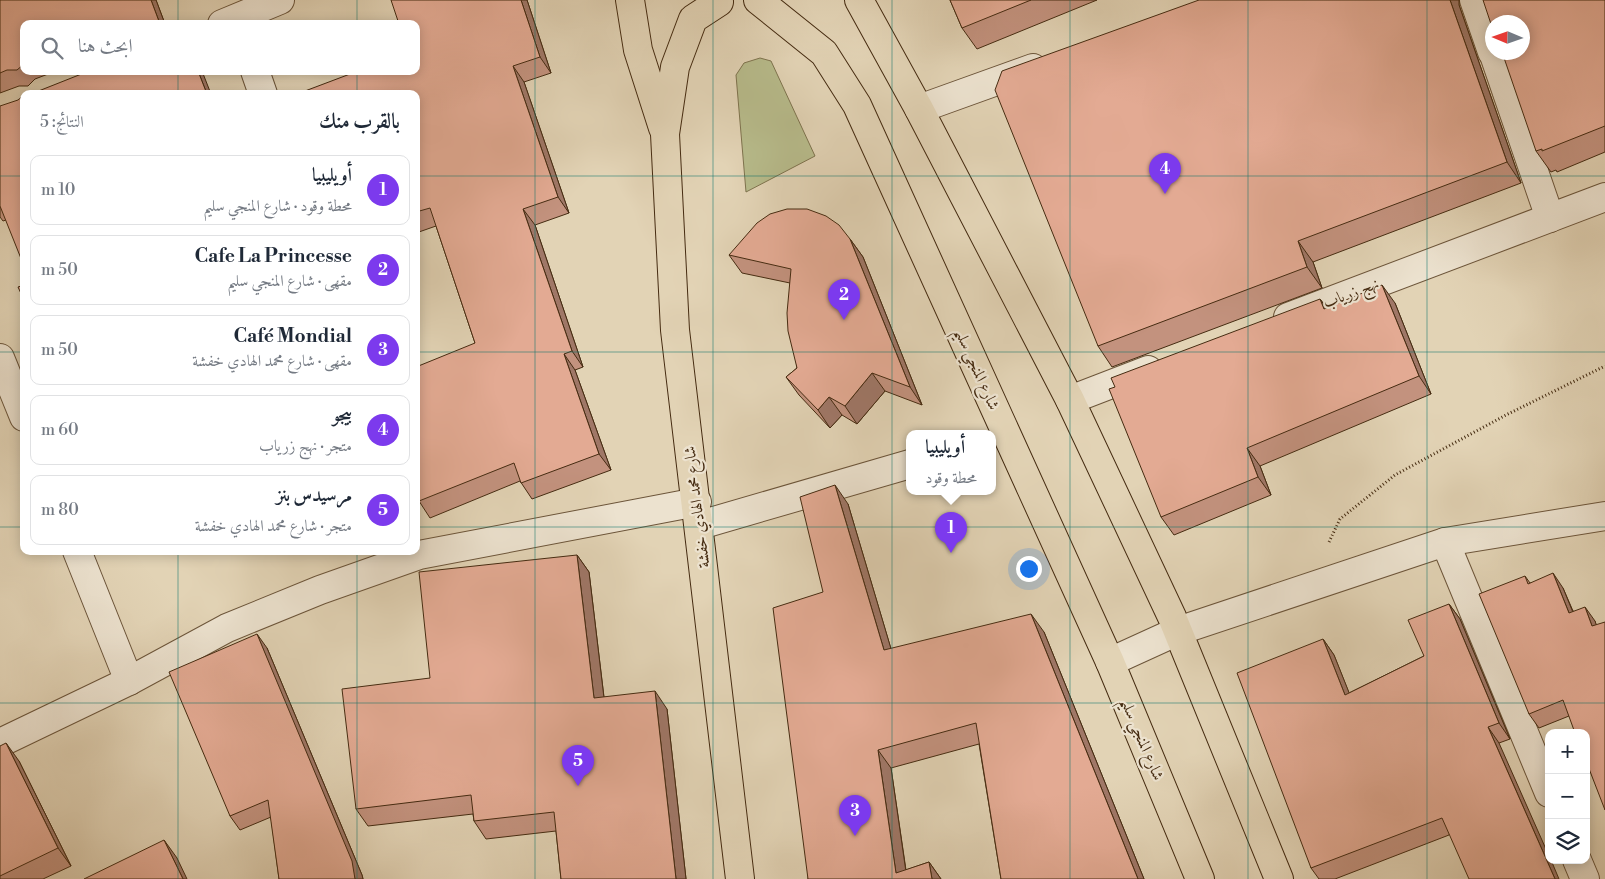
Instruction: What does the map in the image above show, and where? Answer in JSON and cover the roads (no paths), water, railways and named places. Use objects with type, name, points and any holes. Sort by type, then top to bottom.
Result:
[{"type":"main road","points":[[630,0],[638,50],[665,134]]},
{"type":"main road","name":"شارع المنجي سليم","points":[[758,0],[824,53],[857,105],[1000,438],[1110,662],[1200,879]]},
{"type":"main road","points":[[859,0],[1070,400],[1178,631],[1279,879]]},
{"type":"main road","points":[[665,134],[675,67],[693,19],[718,1]]},
{"type":"main road","name":"شارع محمد الهادي خفشة","points":[[665,134],[676,330],[740,879]]},
{"type":"street","points":[[237,20],[280,0]]},
{"type":"street","points":[[1474,0],[1485,30]]},
{"type":"street","points":[[918,109],[1058,59]]},
{"type":"street","points":[[1496,60],[1550,218]]},
{"type":"street","points":[[256,75],[262,90]]},
{"type":"street","name":"نهج زرياب","points":[[1261,327],[1605,197]]},
{"type":"street","points":[[0,358],[20,407]]},
{"type":"street","points":[[1070,400],[1170,362]]},
{"type":"street","points":[[420,551],[698,514],[906,465]]},
{"type":"street","points":[[1110,662],[1178,631],[1306,586],[1445,542],[1605,516]]},
{"type":"street","points":[[1445,542],[1545,783]]},
{"type":"street","points":[[79,555],[129,681]]},
{"type":"street","points":[[0,743],[129,681],[228,628],[408,555]]},
{"type":"street","points":[[1579,864],[1585,879]]},
{"type":"place","name":"بيجو","points":[[1165,194]]},
{"type":"place","name":"Cafe La Princesse","points":[[844,320]]},
{"type":"place","name":"أويليبيا","points":[[951,553]]},
{"type":"place","name":"مرسيدس بنز","points":[[578,786]]},
{"type":"place","name":"Café Mondial","points":[[855,836]]}]
